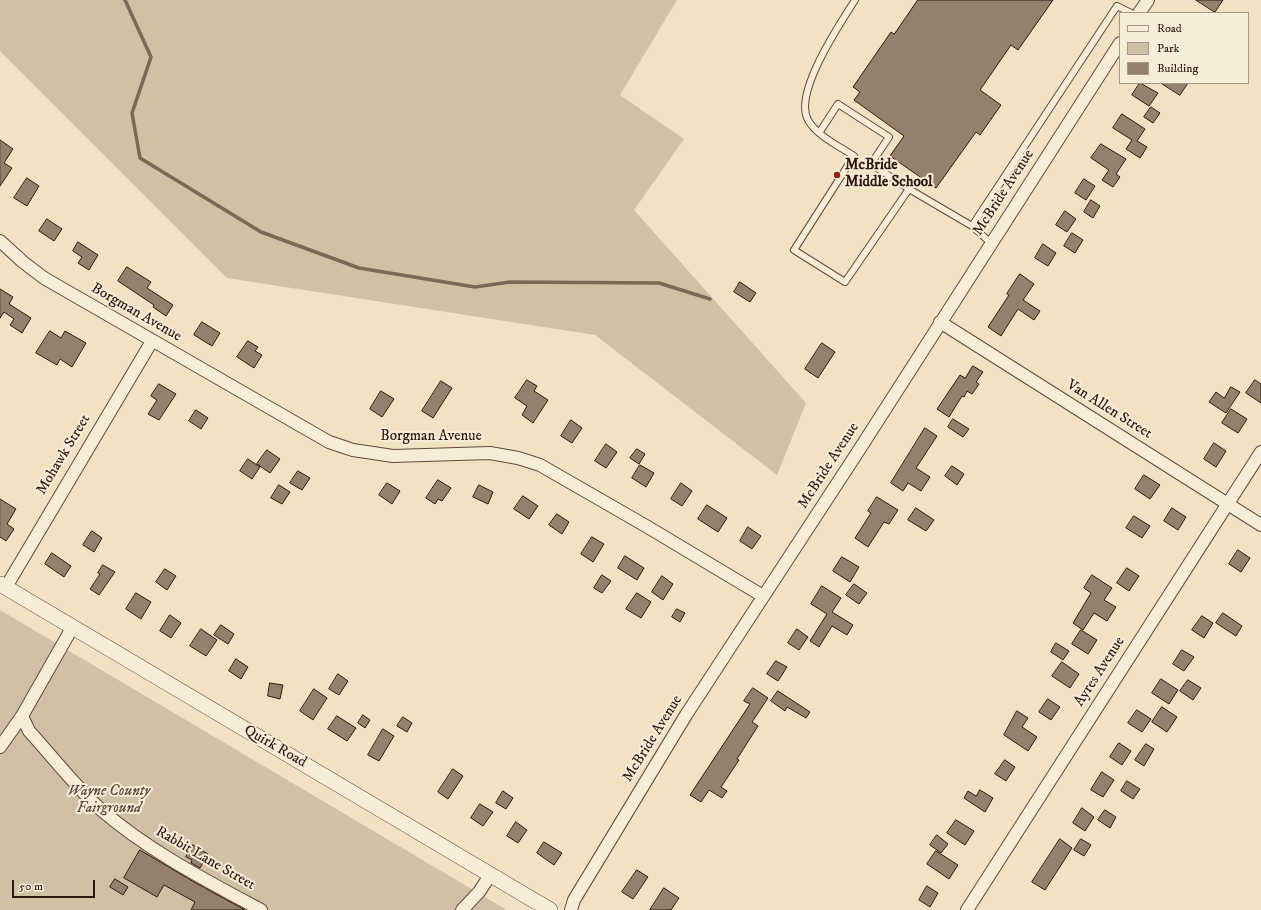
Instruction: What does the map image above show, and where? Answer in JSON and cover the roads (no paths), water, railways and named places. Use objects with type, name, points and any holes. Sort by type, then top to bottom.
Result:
[{"type":"street","points":[[1140,12],[1148,0]]},
{"type":"street","name":"McBride Avenue","points":[[571,910],[574,900],[636,796],[763,596],[1119,45]]},
{"type":"street","name":"Borgman Avenue","points":[[0,241],[23,262],[44,278],[317,436],[341,447],[367,453],[392,456],[490,453],[518,458],[540,465],[763,596]]},
{"type":"street","name":"Van Allen Street","points":[[940,322],[1261,525]]},
{"type":"street","name":"Mohawk Street","points":[[3,585],[152,340]]},
{"type":"street","name":"Ayres Avenue","points":[[967,910],[1261,452]]},
{"type":"street","name":"Quirk Road","points":[[3,585],[72,628],[550,910]]},
{"type":"street","points":[[0,747],[22,716],[72,628]]},
{"type":"street","name":"Rabbit Lane Street","points":[[22,716],[29,731],[99,807],[160,852],[261,910]]},
{"type":"street","points":[[462,910],[479,892],[491,874]]},
{"type":"lane","points":[[855,0],[834,35],[808,85],[805,107],[808,119],[819,133],[854,156],[794,250],[845,282],[909,189]]},
{"type":"lane","points":[[972,226],[1117,6],[1129,12]]},
{"type":"lane","points":[[819,133],[838,104],[889,137],[871,164],[909,189],[972,226],[991,243]]},
{"type":"waterway","points":[[125,0],[151,57],[132,113],[140,158],[261,232],[359,268],[475,287],[510,282],[659,283],[710,299]]},
{"type":"place","name":"McBride Middle School","points":[[837,175]]},
{"type":"park label","name":"Wayne County Fairground","points":[[109,800]]}]
